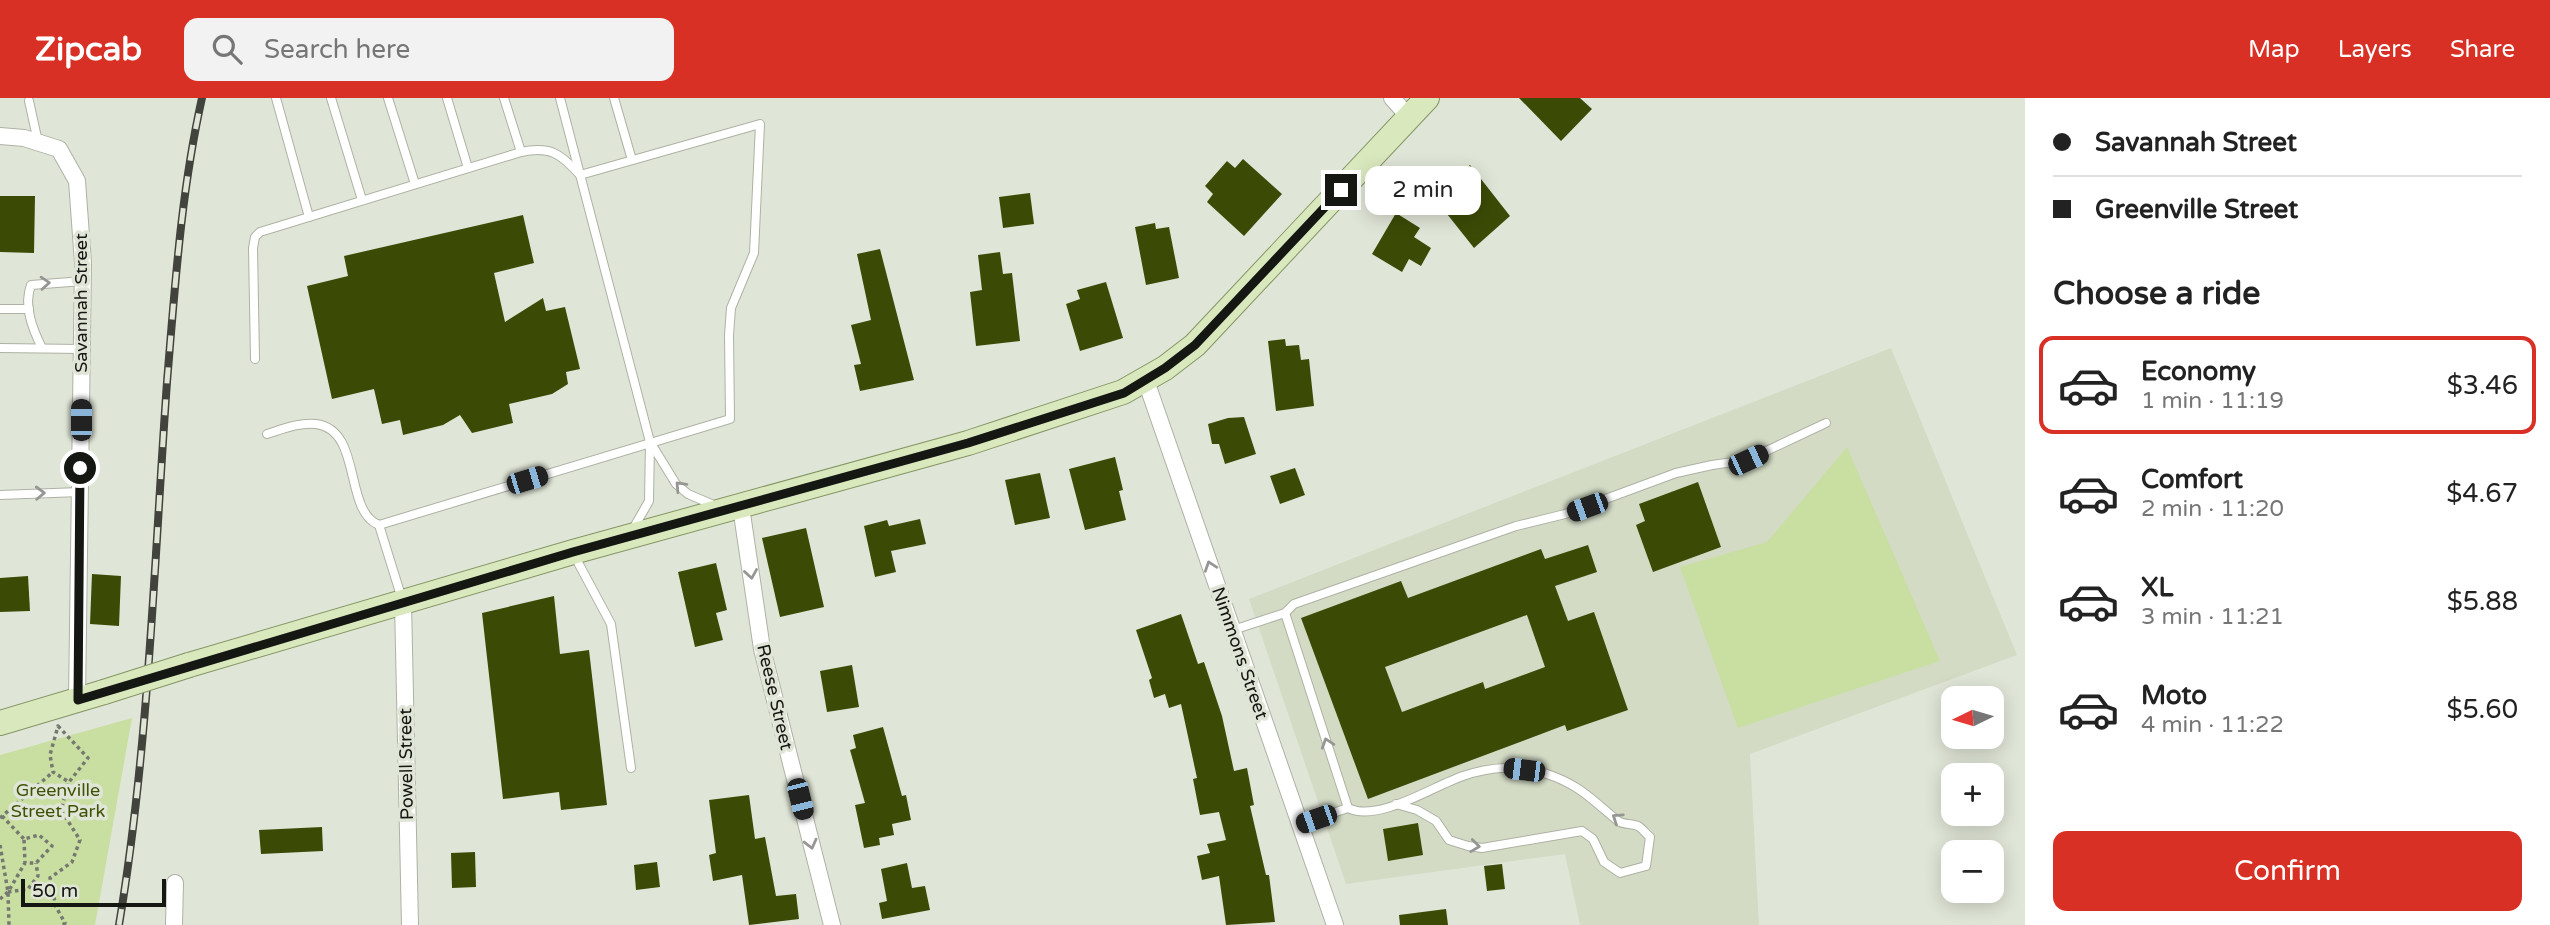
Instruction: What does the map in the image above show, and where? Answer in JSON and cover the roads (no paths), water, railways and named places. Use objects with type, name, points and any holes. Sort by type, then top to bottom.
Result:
[{"type":"main road","points":[[0,723],[573,552],[968,443],[1124,393],[1146,381],[1195,345],[1427,98]]},
{"type":"street","points":[[1392,98],[1409,117]]},
{"type":"street","points":[[0,136],[38,142]]},
{"type":"street","name":"Savannah Street","points":[[38,142],[59,149],[78,181],[83,281],[78,700]]},
{"type":"street","name":"Nimmons Street","points":[[1146,381],[1335,925]]},
{"type":"street","name":"Reese Street","points":[[734,509],[762,649],[832,925]]},
{"type":"street","name":"Powell Street","points":[[403,603],[410,925]]},
{"type":"street","points":[[174,925],[175,883]]},
{"type":"lane","points":[[276,98],[309,216]]},
{"type":"lane","points":[[331,98],[362,200]]},
{"type":"lane","points":[[388,98],[415,184]]},
{"type":"lane","points":[[447,98],[468,168]]},
{"type":"lane","points":[[504,98],[521,152]]},
{"type":"lane","points":[[560,98],[650,442],[649,501],[628,538]]},
{"type":"lane","points":[[614,98],[632,160]]},
{"type":"lane","points":[[29,101],[38,142]]},
{"type":"lane","points":[[268,433],[303,424],[320,424],[333,432],[343,444],[366,517],[379,525],[730,419],[731,308],[754,253],[760,124],[580,175]]},
{"type":"lane","points":[[255,359],[255,237],[264,230],[521,152],[548,149],[580,175]]},
{"type":"lane","points":[[41,348],[33,330],[29,290],[34,283],[83,281]]},
{"type":"lane","points":[[0,309],[29,309]]},
{"type":"lane","points":[[0,348],[82,349]]},
{"type":"lane","points":[[1233,630],[1285,613],[1294,604],[1516,526],[1565,514],[1675,473],[1748,460],[1826,423]]},
{"type":"lane","points":[[650,442],[676,484],[688,494],[734,509]]},
{"type":"lane","points":[[0,495],[80,492]]},
{"type":"lane","points":[[379,525],[403,603]]},
{"type":"lane","points":[[573,552],[611,624],[631,768]]},
{"type":"lane","points":[[1285,613],[1348,808]]},
{"type":"lane","points":[[1300,824],[1348,808],[1356,812],[1384,810],[1396,804],[1465,775],[1504,767],[1544,772],[1567,781],[1593,798],[1620,823],[1637,826],[1650,837],[1646,866],[1620,873],[1604,862],[1593,839],[1582,831],[1482,848],[1468,846],[1449,840],[1436,821],[1418,810],[1396,804]]},
{"type":"railway","points":[[119,925],[144,722],[176,275],[189,169],[202,98]]},
{"type":"park label","name":"Greenville Street Park","points":[[58,800]]}]
